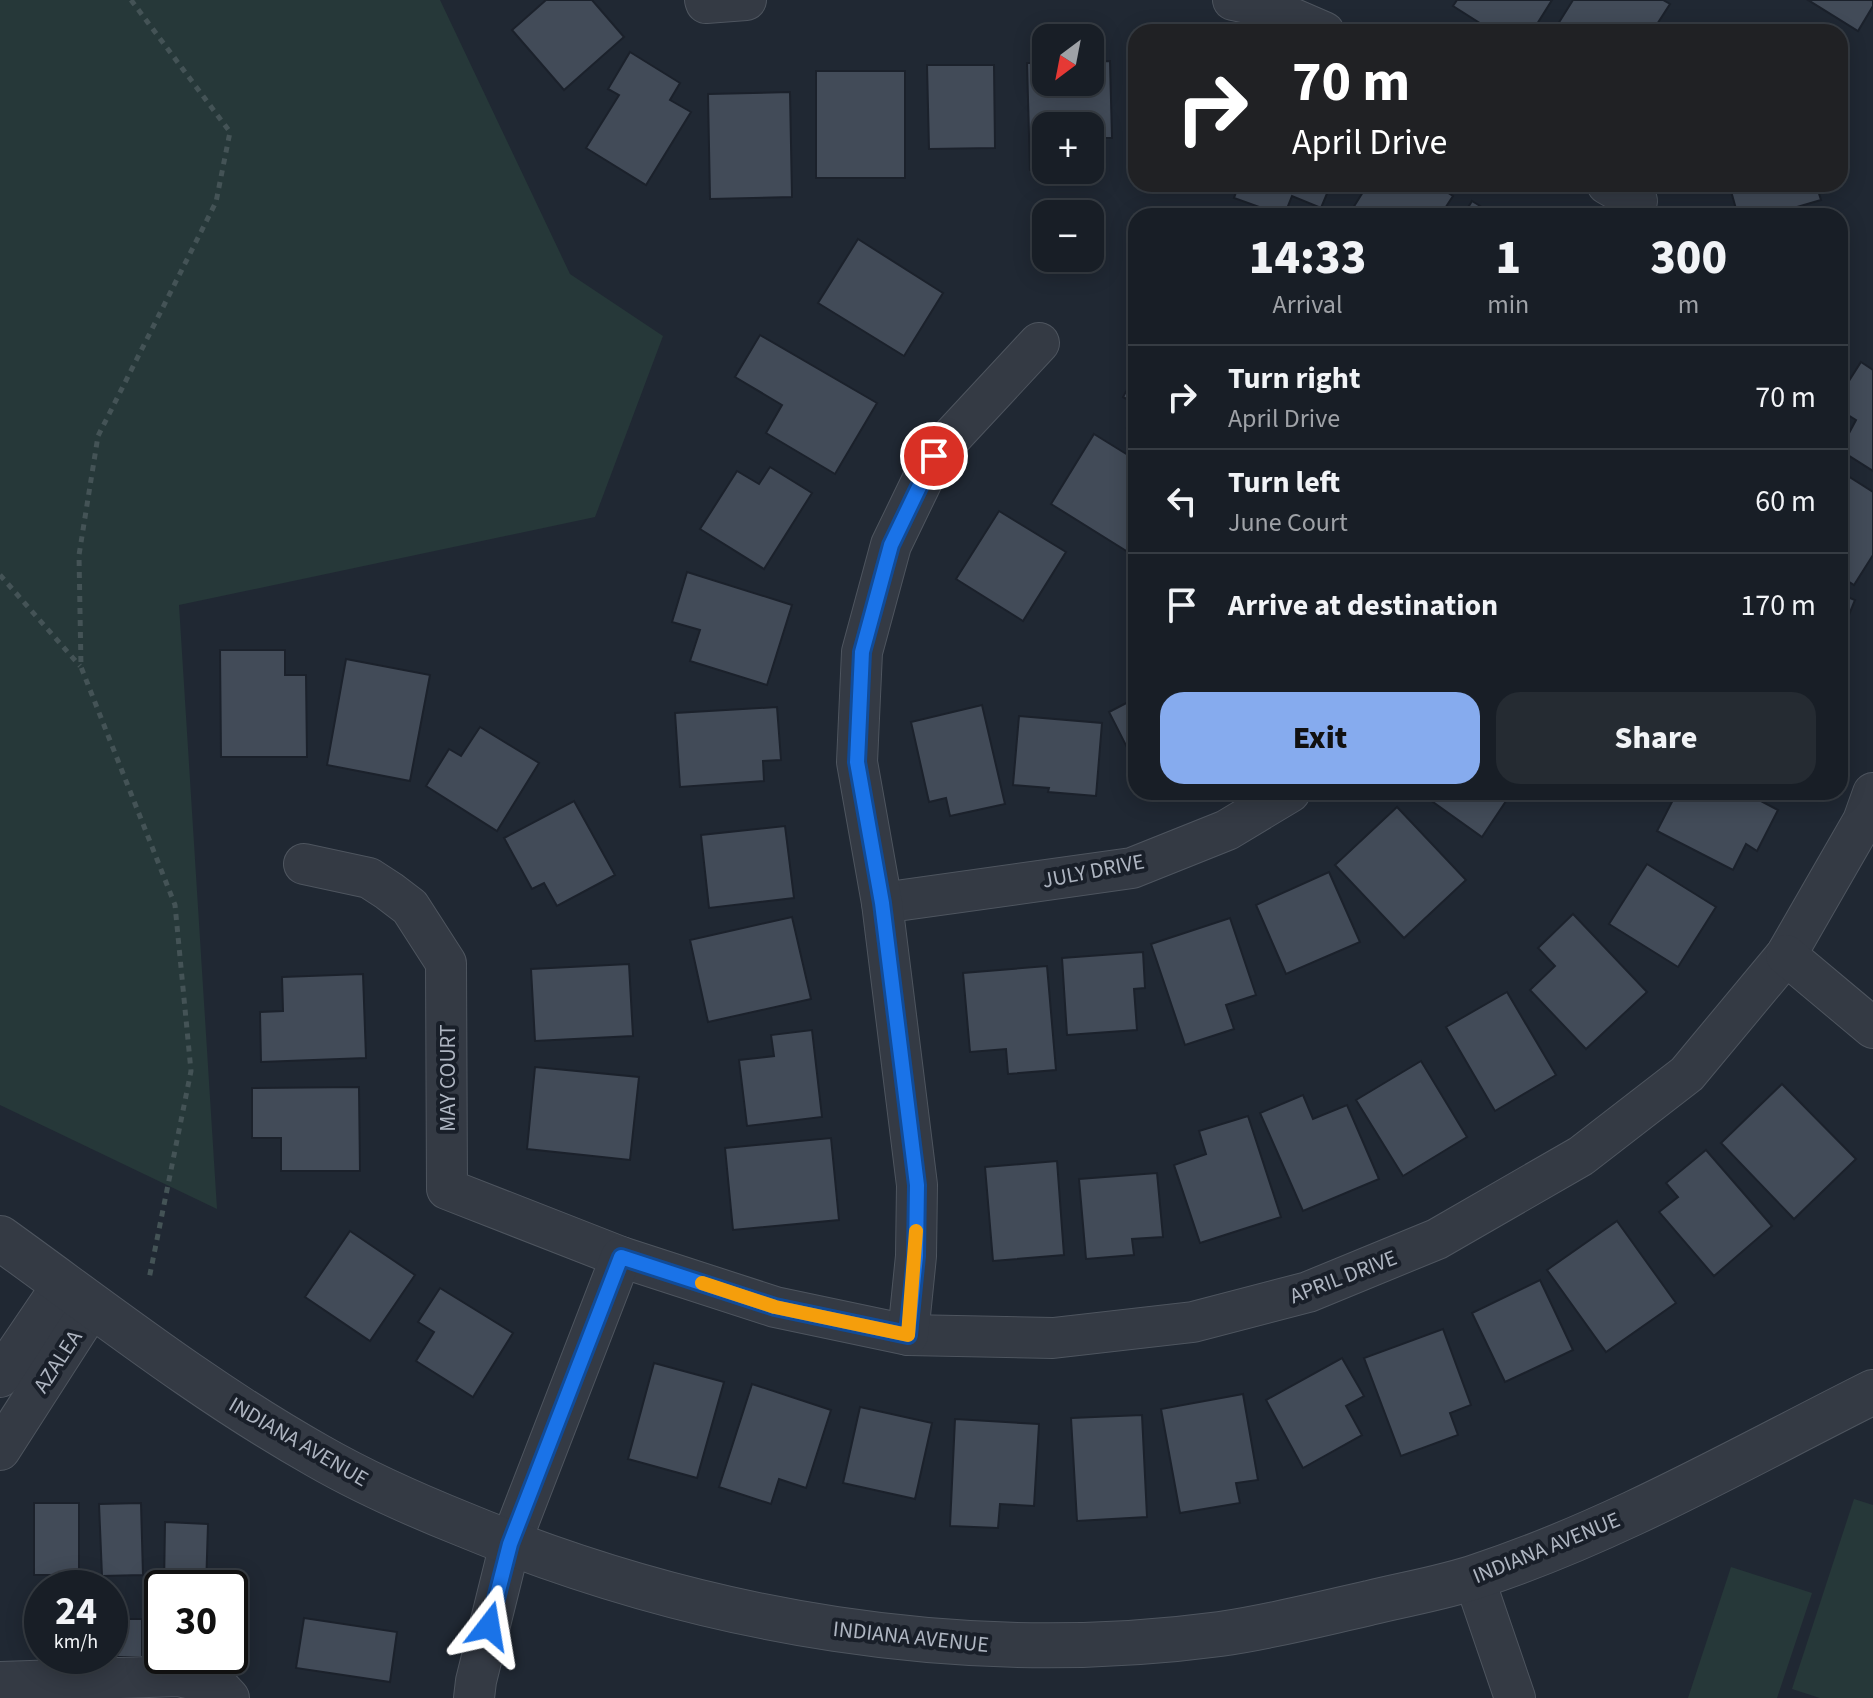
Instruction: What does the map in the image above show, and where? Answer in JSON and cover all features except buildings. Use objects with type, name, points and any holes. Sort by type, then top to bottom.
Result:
[{"type":"street","points":[[706,1],[746,0]]},
{"type":"street","points":[[1233,0],[1266,7],[1305,24]]},
{"type":"street","points":[[1621,192],[1637,201],[1634,208]]},
{"type":"street","points":[[908,1335],[916,1256],[917,1185],[882,903],[857,762],[862,652],[891,545],[934,456],[1039,343]]},
{"type":"street","name":"APRIL DRIVE","points":[[621,1257],[775,1307],[908,1335],[1053,1338],[1193,1322],[1308,1292],[1437,1239],[1581,1156],[1687,1074],[1786,955],[1863,821],[1873,793]]},
{"type":"street","name":"JULY DRIVE","points":[[882,903],[1132,868],[1227,830],[1277,800]]},
{"type":"street","name":"MAY COURT","points":[[304,864],[369,878],[389,891],[410,907],[446,963],[447,1189],[621,1257]]},
{"type":"street","points":[[1786,955],[1873,1028]]},
{"type":"street","name":"INDIANA AVENUE","points":[[0,1238],[220,1396],[320,1458],[426,1509],[510,1544],[614,1580],[731,1610],[862,1634],[990,1644],[1104,1643],[1221,1634],[1474,1578],[1581,1538],[1873,1392]]},
{"type":"street","points":[[474,1698],[510,1544],[621,1257]]},
{"type":"street","name":"AZALEA","points":[[0,1377],[78,1294]]},
{"type":"street","name":"AZALEA","points":[[0,1450],[11,1408],[78,1294]]},
{"type":"street","points":[[1474,1578],[1515,1698]]},
{"type":"street","points":[[0,1682],[178,1676],[216,1684],[229,1698]]},
{"type":"path","points":[[81,667],[79,555],[98,436],[216,202],[230,132],[131,0]]},
{"type":"path","points":[[0,575],[81,667],[175,905],[191,1071],[149,1279]]},
{"type":"shaded area","points":[[0,0],[440,0],[570,274],[663,336],[595,517],[179,605],[217,1209],[0,1105]]},
{"type":"shaded area","points":[[1854,1499],[1873,1505],[1873,1698],[1820,1698],[1792,1689]]},
{"type":"shaded area","points":[[1731,1567],[1812,1593],[1777,1698],[1688,1698]]},
{"type":"slow traffic","points":[[702,1283],[775,1307],[908,1335],[916,1231]]},
{"type":"route","points":[[489,1626],[510,1544],[621,1257],[775,1307],[908,1335],[916,1256],[917,1185],[882,903],[857,762],[862,652],[891,545],[934,456]]}]
